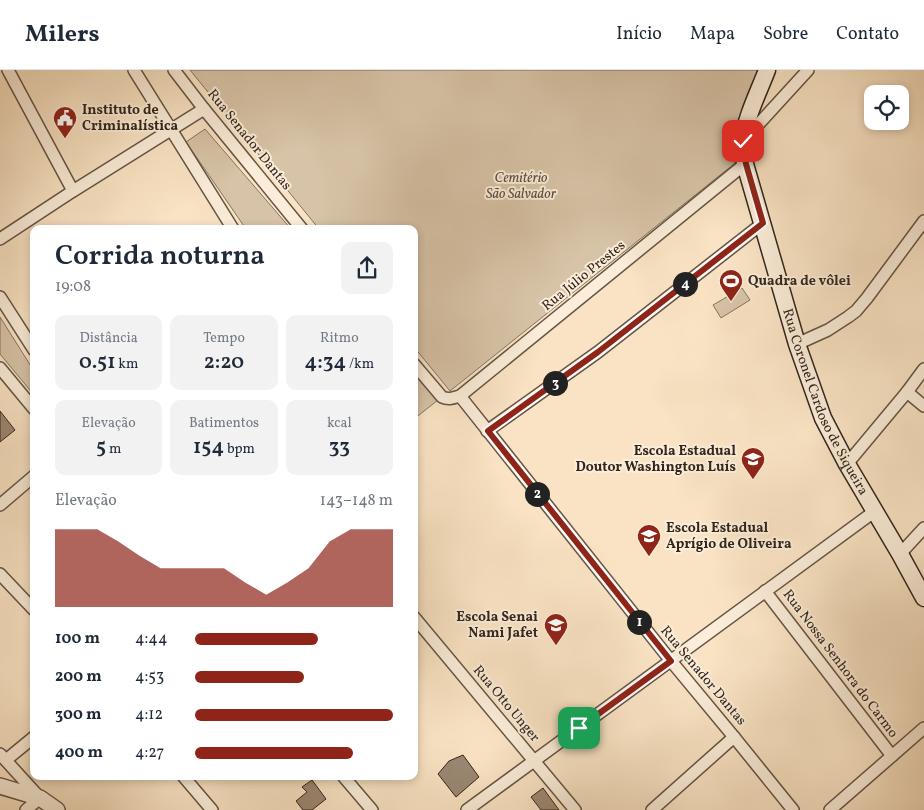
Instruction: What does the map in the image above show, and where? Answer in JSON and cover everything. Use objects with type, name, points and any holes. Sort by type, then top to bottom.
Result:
[{"type":"main road","points":[[743,141],[767,70]]},
{"type":"main road","name":"Rua Coronel Cardoso de Siqueira","points":[[743,141],[746,164],[797,344],[822,418],[924,598]]},
{"type":"street","points":[[8,70],[73,190]]},
{"type":"street","points":[[134,70],[231,225]]},
{"type":"street","name":"Rua Senador Dantas","points":[[174,70],[299,225]]},
{"type":"street","points":[[743,141],[808,70]]},
{"type":"street","points":[[0,239],[73,190],[204,109]]},
{"type":"street","name":"Rua Júlio Prestes","points":[[460,396],[746,164]]},
{"type":"street","points":[[797,344],[828,330],[856,311],[924,221]]},
{"type":"street","points":[[488,431],[598,352],[763,223]]},
{"type":"street","points":[[0,297],[30,344]]},
{"type":"street","points":[[0,368],[30,404]]},
{"type":"street","points":[[418,369],[438,393],[446,399],[460,396]]},
{"type":"street","points":[[847,464],[924,370]]},
{"type":"street","points":[[907,392],[924,406]]},
{"type":"street","name":"Rua Senador Dantas","points":[[460,396],[671,661],[793,810]]},
{"type":"street","points":[[0,505],[30,479]]},
{"type":"street","points":[[467,810],[875,511]]},
{"type":"street","points":[[900,554],[924,528]]},
{"type":"street","points":[[0,574],[30,606]]},
{"type":"street","name":"Rua Nossa Senhora do Carmo","points":[[765,591],[892,756]]},
{"type":"street","name":"Rua Otto Unger","points":[[418,622],[575,810]]},
{"type":"street","points":[[830,810],[924,728]]},
{"type":"street","points":[[652,810],[734,737]]},
{"type":"street","points":[[30,740],[3,757],[40,798],[57,810]]},
{"type":"street","points":[[186,780],[212,810]]},
{"type":"street","points":[[346,780],[372,810]]},
{"type":"street","points":[[0,786],[40,798]]},
{"type":"street","points":[[26,810],[40,798]]},
{"type":"green space","name":"Cemitério São Salvador","points":[[190,70],[758,70],[734,133],[734,164],[450,391],[418,352],[418,225],[316,225]]},
{"type":"green space","points":[[205,129],[288,225],[243,225],[186,142]]},
{"type":"green space","name":"Quadra de vôlei","points":[[742,288],[750,300],[721,318],[713,305]]},
{"type":"green space","points":[[0,317],[30,365],[30,390],[0,354]]},
{"type":"green space","points":[[418,375],[438,400],[418,416]]},
{"type":"building","points":[[0,411],[15,430],[0,442]]},
{"type":"building","points":[[463,755],[479,777],[456,797],[438,774],[449,761]]},
{"type":"building","points":[[312,780],[326,799],[312,810],[303,810],[296,801],[307,792],[302,787]]},
{"type":"building","points":[[543,788],[559,810],[541,810],[531,797]]},
{"type":"place","name":"Instituto de Criminalística","points":[[65,139]]},
{"type":"place","name":"Quadra de vôlei","points":[[731,302]]},
{"type":"place","name":"Escola Estadual Doutor Washington Luís","points":[[753,480]]},
{"type":"place","name":"Escola Estadual Aprígio de Oliveira","points":[[649,557]]},
{"type":"place","name":"Escola Senai Nami Jafet","points":[[556,646]]},
{"type":"route","points":[[579,728],[671,661],[488,431],[598,352],[763,223],[746,164],[743,141]]}]
